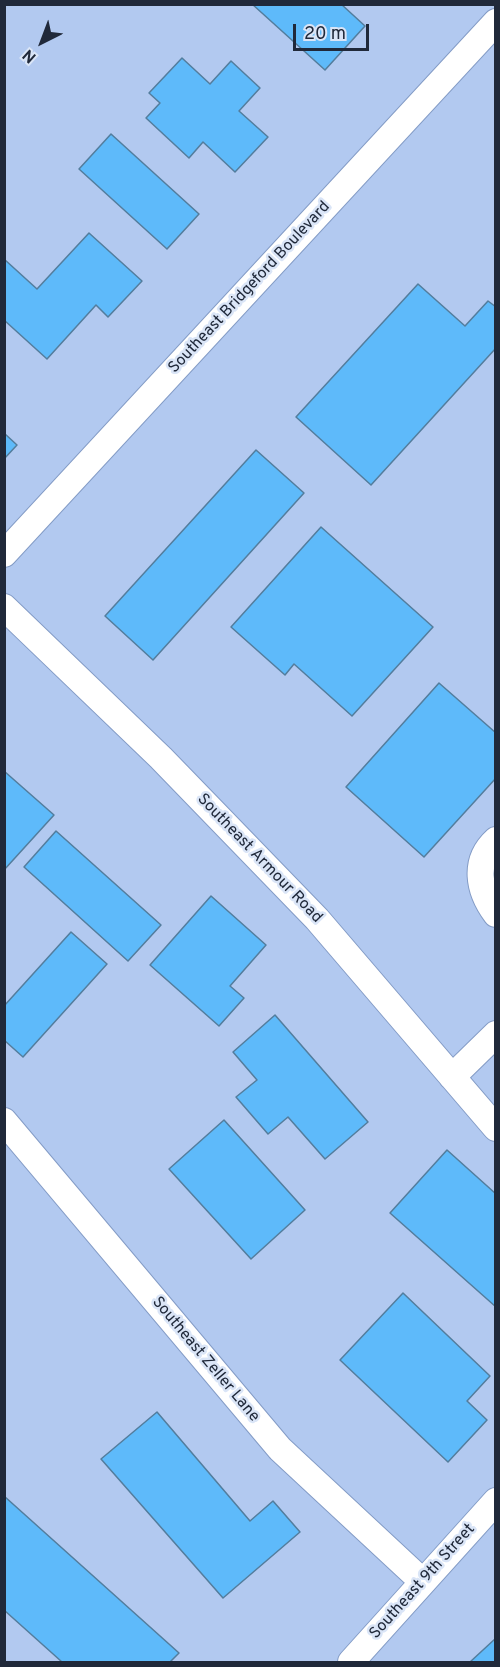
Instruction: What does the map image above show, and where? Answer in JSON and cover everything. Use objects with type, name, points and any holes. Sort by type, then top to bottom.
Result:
[{"type":"street","name":"Southeast Bridgeford Boulevard","points":[[4,554],[495,22]]},
{"type":"street","name":"Southeast Armour Road","points":[[4,608],[161,758],[317,919],[495,1128]]},
{"type":"street","points":[[495,840],[485,850],[479,867],[487,902],[495,914]]},
{"type":"street","points":[[452,1077],[495,1034]]},
{"type":"street","name":"Southeast Zeller Lane","points":[[4,1122],[280,1449],[423,1582]]},
{"type":"street","name":"Southeast 9th Street","points":[[351,1662],[495,1501]]},
{"type":"shaded area","points":[[5,5],[495,5],[495,1662],[5,1662]]},
{"type":"building","points":[[252,4],[341,4],[365,26],[325,70]]},
{"type":"building","points":[[182,58],[210,84],[231,61],[260,88],[239,111],[268,137],[235,172],[203,142],[189,158],[146,118],[160,103],[149,93]]},
{"type":"building","points":[[111,134],[199,214],[167,249],[79,169]]},
{"type":"building","points":[[89,233],[142,281],[108,317],[96,305],[47,359],[4,320],[4,259],[37,289]]},
{"type":"building","points":[[418,284],[465,326],[488,301],[496,307],[496,348],[371,485],[296,417]]},
{"type":"building","points":[[4,433],[17,445],[4,459]]},
{"type":"building","points":[[256,450],[304,493],[153,660],[105,616]]},
{"type":"building","points":[[321,527],[433,627],[352,716],[294,664],[285,675],[231,627]]},
{"type":"building","points":[[439,683],[496,733],[496,778],[424,857],[346,787]]},
{"type":"building","points":[[4,771],[54,815],[4,870]]},
{"type":"building","points":[[56,831],[161,925],[128,961],[24,867]]},
{"type":"building","points":[[211,896],[266,945],[230,986],[244,998],[219,1026],[150,965]]},
{"type":"building","points":[[71,932],[107,964],[23,1057],[4,1040],[4,1006]]},
{"type":"building","points":[[275,1015],[368,1122],[325,1159],[288,1117],[268,1134],[236,1097],[257,1080],[233,1052]]},
{"type":"building","points":[[224,1120],[305,1210],[251,1259],[169,1169]]},
{"type":"building","points":[[447,1150],[496,1194],[496,1307],[390,1213]]},
{"type":"building","points":[[403,1293],[490,1376],[467,1401],[487,1420],[448,1462],[340,1360]]},
{"type":"building","points":[[157,1412],[250,1521],[273,1501],[300,1532],[223,1598],[101,1459]]},
{"type":"building","points":[[4,1496],[179,1653],[170,1662],[62,1662],[4,1610]]},
{"type":"building","points":[[496,1638],[496,1662],[470,1662]]}]
